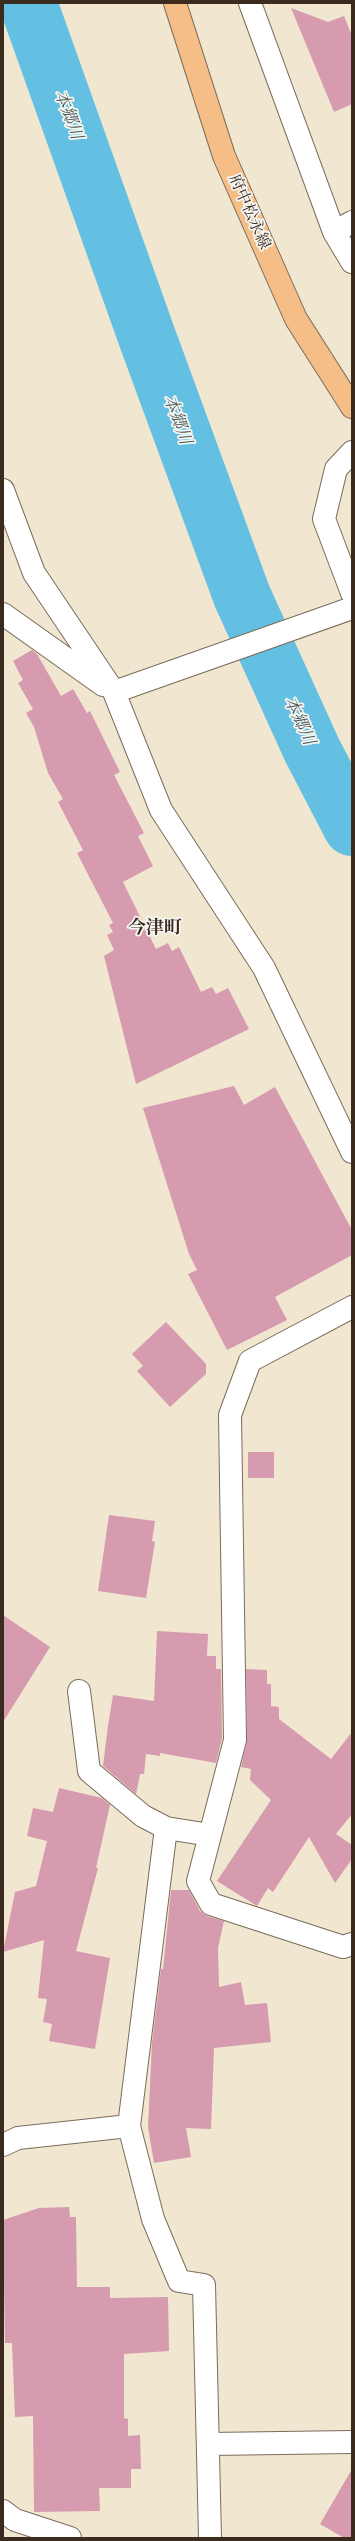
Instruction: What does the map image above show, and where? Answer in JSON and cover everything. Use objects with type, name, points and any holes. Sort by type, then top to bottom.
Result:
[{"type":"main road","name":"府中松永線","points":[[175,3],[227,163],[296,319],[352,407]]},
{"type":"street","points":[[250,3],[343,227],[352,262]]},
{"type":"street","points":[[352,452],[336,469],[324,520],[352,593]]},
{"type":"street","points":[[3,490],[34,573],[114,692],[161,810],[264,968],[352,1152]]},
{"type":"street","points":[[114,692],[352,608]]},
{"type":"street","points":[[3,614],[114,692]]},
{"type":"street","points":[[352,1307],[250,1361],[230,1415],[235,1740],[198,1881],[211,1904],[343,1947],[352,1944]]},
{"type":"street","points":[[79,1691],[89,1771],[143,1816],[166,1828],[210,1835]]},
{"type":"street","points":[[166,1828],[129,2126],[153,2219],[179,2281],[204,2285],[210,2444],[210,2538]]},
{"type":"street","points":[[3,2145],[18,2138],[129,2126]]},
{"type":"street","points":[[210,2444],[352,2442]]},
{"type":"street","points":[[3,2511],[16,2520],[70,2538]]},
{"type":"building","points":[[291,8],[328,22],[344,16],[352,36],[352,104],[334,112]]},
{"type":"building","points":[[32,650],[37,654],[61,696],[73,689],[87,713],[90,711],[120,772],[114,775],[144,833],[138,836],[153,866],[123,882],[156,949],[168,943],[172,951],[179,947],[201,992],[212,987],[216,994],[228,988],[249,1029],[136,1084],[104,956],[114,950],[107,935],[113,932],[109,925],[113,923],[77,853],[83,850],[58,802],[63,799],[48,773],[34,727],[26,713],[33,709],[18,683],[23,680],[13,661]]},
{"type":"building","points":[[234,1086],[244,1105],[275,1087],[352,1230],[352,1255],[275,1297],[287,1320],[227,1350],[188,1274],[197,1270],[189,1254],[143,1108]]},
{"type":"building","points":[[166,1322],[206,1364],[206,1374],[170,1407],[137,1371],[143,1366],[132,1354]]},
{"type":"building","points":[[248,1452],[274,1452],[274,1478],[248,1478]]},
{"type":"building","points":[[109,1515],[155,1521],[152,1541],[155,1542],[146,1598],[98,1591]]},
{"type":"building","points":[[3,1615],[50,1647],[3,1722]]},
{"type":"building","points":[[157,1631],[208,1634],[207,1656],[216,1656],[216,1669],[221,1669],[222,1738],[216,1763],[160,1753],[160,1756],[146,1754],[144,1774],[140,1774],[136,1794],[103,1766],[108,1726],[113,1695],[154,1701]]},
{"type":"building","points":[[246,1669],[267,1670],[267,1684],[271,1684],[271,1706],[279,1707],[279,1719],[331,1759],[352,1732],[352,1814],[336,1834],[352,1845],[352,1859],[335,1883],[309,1837],[273,1892],[268,1888],[257,1906],[217,1881],[271,1800],[250,1780],[251,1769],[241,1767],[247,1740]]},
{"type":"building","points":[[59,1788],[102,1798],[110,1805],[96,1868],[98,1868],[76,1951],[110,1958],[95,2049],[49,2041],[52,2024],[43,2022],[47,1999],[38,1998],[44,1940],[3,1952],[15,1892],[36,1886],[47,1841],[27,1836],[33,1808],[53,1812]]},
{"type":"building","points":[[171,1890],[189,1890],[200,1911],[207,1916],[224,1921],[218,1948],[219,1987],[241,1982],[245,2005],[267,2003],[271,2042],[214,2048],[211,2129],[186,2128],[191,2157],[154,2163],[148,2127],[152,2043],[161,1969],[163,1969]]},
{"type":"building","points":[[69,2207],[70,2217],[76,2217],[77,2287],[110,2287],[110,2298],[168,2297],[169,2351],[124,2354],[124,2418],[128,2419],[128,2436],[140,2435],[141,2469],[131,2469],[131,2488],[99,2488],[100,2511],[34,2512],[33,2416],[15,2417],[12,2343],[5,2343],[3,2220],[39,2208]]},
{"type":"building","points":[[352,2469],[352,2538],[344,2538],[320,2524]]},
{"type":"waterway","name":"本郷川","points":[[28,3],[147,337],[242,596],[312,750],[352,827]]},
{"type":"district","name":"今津町","points":[[155,928]]}]
